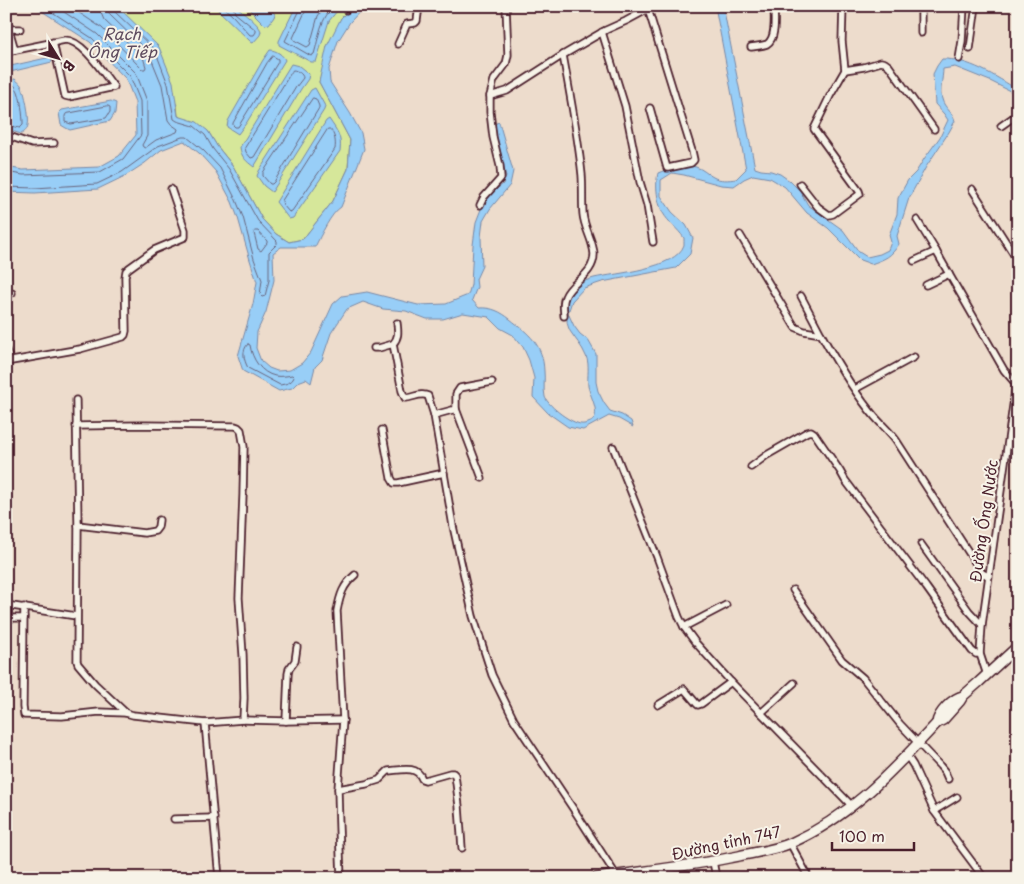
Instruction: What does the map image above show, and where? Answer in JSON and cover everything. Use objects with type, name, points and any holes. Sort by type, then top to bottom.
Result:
[{"type":"main road","name":"Đường tỉnh 747","points":[[600,877],[713,861],[753,853],[790,843],[810,833],[852,806],[869,792],[907,756],[937,723],[937,717],[956,697],[963,696],[1018,646]]},
{"type":"street","points":[[398,44],[407,24],[418,21],[419,6]]},
{"type":"street","points":[[480,205],[484,197],[501,178],[500,166],[492,137],[490,96],[494,80],[506,64],[508,55],[506,6]]},
{"type":"street","points":[[751,47],[764,45],[771,40],[773,36],[774,6]]},
{"type":"street","points":[[800,184],[818,207],[829,215],[860,194],[814,129],[845,70],[842,41],[842,6]]},
{"type":"street","points":[[921,6],[921,33]]},
{"type":"street","points":[[959,59],[964,6]]},
{"type":"street","points":[[970,49],[976,6]]},
{"type":"street","points":[[490,96],[507,91],[602,32],[650,7],[673,93],[692,151],[694,160],[691,163],[667,168],[650,108]]},
{"type":"street","points":[[6,18],[15,50]]},
{"type":"street","points":[[9,29],[20,29]]},
{"type":"street","points":[[602,32],[625,106],[640,182],[647,205],[653,242]]},
{"type":"street","points":[[6,52],[67,39],[79,46],[91,57],[114,87],[69,97],[65,96],[53,42]]},
{"type":"street","points":[[563,55],[582,173],[582,214],[594,255],[589,270],[565,297],[564,316]]},
{"type":"street","points":[[845,70],[881,62],[885,63],[934,129]]},
{"type":"street","points":[[1001,126],[1018,114]]},
{"type":"street","points":[[6,136],[32,144],[54,143]]},
{"type":"street","points":[[6,350],[8,361],[80,349],[123,337],[126,330],[126,272],[154,250],[185,237],[185,230],[171,189]]},
{"type":"street","points":[[972,189],[1018,261]]},
{"type":"street","points":[[917,220],[1004,370],[1016,384]]},
{"type":"street","points":[[740,236],[795,327],[804,331],[822,334]]},
{"type":"street","points":[[914,261],[936,251]]},
{"type":"street","points":[[926,285],[949,274]]},
{"type":"street","points":[[801,296],[855,389],[896,440],[982,572],[988,576]]},
{"type":"street","points":[[374,348],[393,344],[396,341],[398,335],[397,323]]},
{"type":"street","points":[[393,344],[403,396],[405,398],[428,396],[434,415],[454,526],[473,616],[492,675],[514,720],[616,875]]},
{"type":"street","points":[[855,389],[914,357]]},
{"type":"street","name":"Đường Ống Nước","points":[[987,675],[980,654],[982,624],[1018,370]]},
{"type":"street","points":[[482,478],[456,408],[456,394],[460,388],[492,382]]},
{"type":"street","points":[[76,400],[78,526],[76,653],[78,664],[95,684],[126,713]]},
{"type":"street","points":[[434,415],[456,408]]},
{"type":"street","points":[[76,426],[235,426],[241,430],[244,447],[239,598],[244,655],[243,720]]},
{"type":"street","points":[[382,430],[391,478],[394,483],[444,473]]},
{"type":"street","points":[[752,467],[767,455],[807,432],[811,431],[814,433],[844,480],[926,587],[972,651],[980,654]]},
{"type":"street","points":[[613,447],[684,627],[731,682],[852,806]]},
{"type":"street","points":[[78,526],[144,533],[155,531],[159,520]]},
{"type":"street","points":[[920,544],[969,611],[982,624]]},
{"type":"street","points":[[341,878],[338,789],[343,720],[337,611],[340,593],[349,580],[356,575]]},
{"type":"street","points":[[793,590],[842,660],[863,678],[900,724],[945,772],[948,779]]},
{"type":"street","points":[[6,605],[76,616]]},
{"type":"street","points":[[684,627],[726,605]]},
{"type":"street","points":[[24,607],[24,715],[62,716],[99,712],[126,713],[205,724],[243,720],[343,720]]},
{"type":"street","points":[[6,618],[24,618]]},
{"type":"street","points":[[286,721],[288,674],[296,659],[297,647]]},
{"type":"street","points":[[658,705],[684,689],[698,705],[731,682]]},
{"type":"street","points":[[761,713],[794,683]]},
{"type":"street","points":[[205,724],[219,878]]},
{"type":"street","points":[[907,756],[934,811],[984,878]]},
{"type":"street","points":[[338,789],[379,780],[388,771],[414,770],[420,773],[422,779],[425,780],[450,772],[453,773],[455,775],[459,806],[462,848]]},
{"type":"street","points":[[934,811],[957,797]]},
{"type":"street","points":[[174,819],[214,818]]},
{"type":"street","points":[[790,843],[809,878]]},
{"type":"street","points":[[713,861],[716,878]]},
{"type":"green space","points":[[117,6],[353,6],[341,18],[319,82],[350,140],[348,169],[333,201],[303,239],[289,242],[276,234],[262,219],[233,166],[208,131],[178,116],[177,105]]},
{"type":"water","name":"Rạch Ông Tiếp","points":[[34,6],[117,6],[159,47],[173,82],[178,116],[197,122],[208,131],[233,166],[262,219],[276,234],[289,242],[303,239],[333,201],[348,169],[350,140],[319,82],[327,46],[341,18],[353,6],[365,6],[350,22],[338,41],[329,69],[330,82],[361,133],[364,149],[341,207],[330,219],[315,247],[281,247],[273,253],[274,280],[266,312],[257,332],[256,348],[261,361],[269,368],[277,371],[290,370],[302,363],[311,352],[333,304],[342,296],[367,292],[418,305],[446,304],[468,295],[471,285],[476,222],[483,204],[503,184],[506,177],[494,124],[499,122],[513,171],[510,185],[490,209],[483,221],[481,237],[482,266],[476,279],[477,287],[472,300],[479,308],[496,310],[503,314],[534,340],[543,362],[544,390],[547,401],[562,415],[580,424],[591,422],[594,418],[595,408],[588,386],[587,359],[568,325],[565,308],[567,297],[587,280],[658,265],[670,260],[679,253],[684,245],[684,238],[661,209],[657,188],[658,173],[677,167],[692,166],[716,178],[727,180],[736,179],[746,169],[715,6],[723,6],[755,168],[780,174],[790,181],[800,191],[808,205],[843,230],[859,252],[867,257],[888,250],[891,242],[889,235],[897,214],[898,198],[908,180],[916,172],[940,137],[948,120],[935,104],[933,74],[942,59],[961,62],[982,69],[1018,90],[1018,95],[955,67],[943,69],[941,96],[955,121],[909,198],[897,236],[899,244],[887,257],[871,264],[860,260],[828,228],[807,213],[785,187],[770,178],[753,175],[734,186],[721,185],[672,173],[661,180],[661,196],[672,212],[686,225],[693,238],[690,254],[676,268],[602,282],[584,288],[572,301],[568,313],[574,326],[588,340],[596,354],[596,382],[598,391],[610,411],[622,415],[631,421],[633,427],[609,416],[583,430],[568,427],[548,413],[533,397],[534,378],[523,347],[513,335],[500,328],[489,317],[463,313],[443,319],[427,319],[406,311],[383,309],[363,302],[347,309],[331,333],[322,360],[315,367],[311,383],[306,379],[298,382],[292,388],[279,391],[243,371],[238,356],[253,304],[257,282],[232,202],[216,172],[199,153],[184,141],[161,150],[125,176],[98,189],[35,193],[6,192],[6,167],[23,170],[99,167],[119,156],[136,135],[135,102],[126,79],[90,42]]},
{"type":"water","points":[[214,6],[236,6],[257,25],[261,31],[260,35],[253,43],[251,42]]},
{"type":"water","points":[[246,6],[267,6],[275,14],[274,17],[269,24],[265,25]]},
{"type":"water","points":[[296,6],[341,6],[329,21],[316,62],[311,62],[279,45],[279,41]]},
{"type":"water","points":[[270,50],[279,53],[285,60],[238,134],[227,127],[228,121]]},
{"type":"water","points":[[51,57],[52,62],[6,73],[6,67]]},
{"type":"water","points":[[291,64],[299,66],[309,74],[308,79],[254,167],[241,154],[240,147]]},
{"type":"water","points":[[15,79],[23,88],[28,111],[28,127],[21,134],[6,129],[6,81]]},
{"type":"water","points":[[315,88],[325,106],[324,110],[272,192],[264,186],[257,176],[259,171],[311,90]]},
{"type":"water","points":[[111,101],[116,103],[115,113],[110,121],[70,130],[61,125],[59,113],[62,110]]},
{"type":"water","points":[[329,119],[340,137],[340,151],[293,218],[289,219],[276,202]]}]
